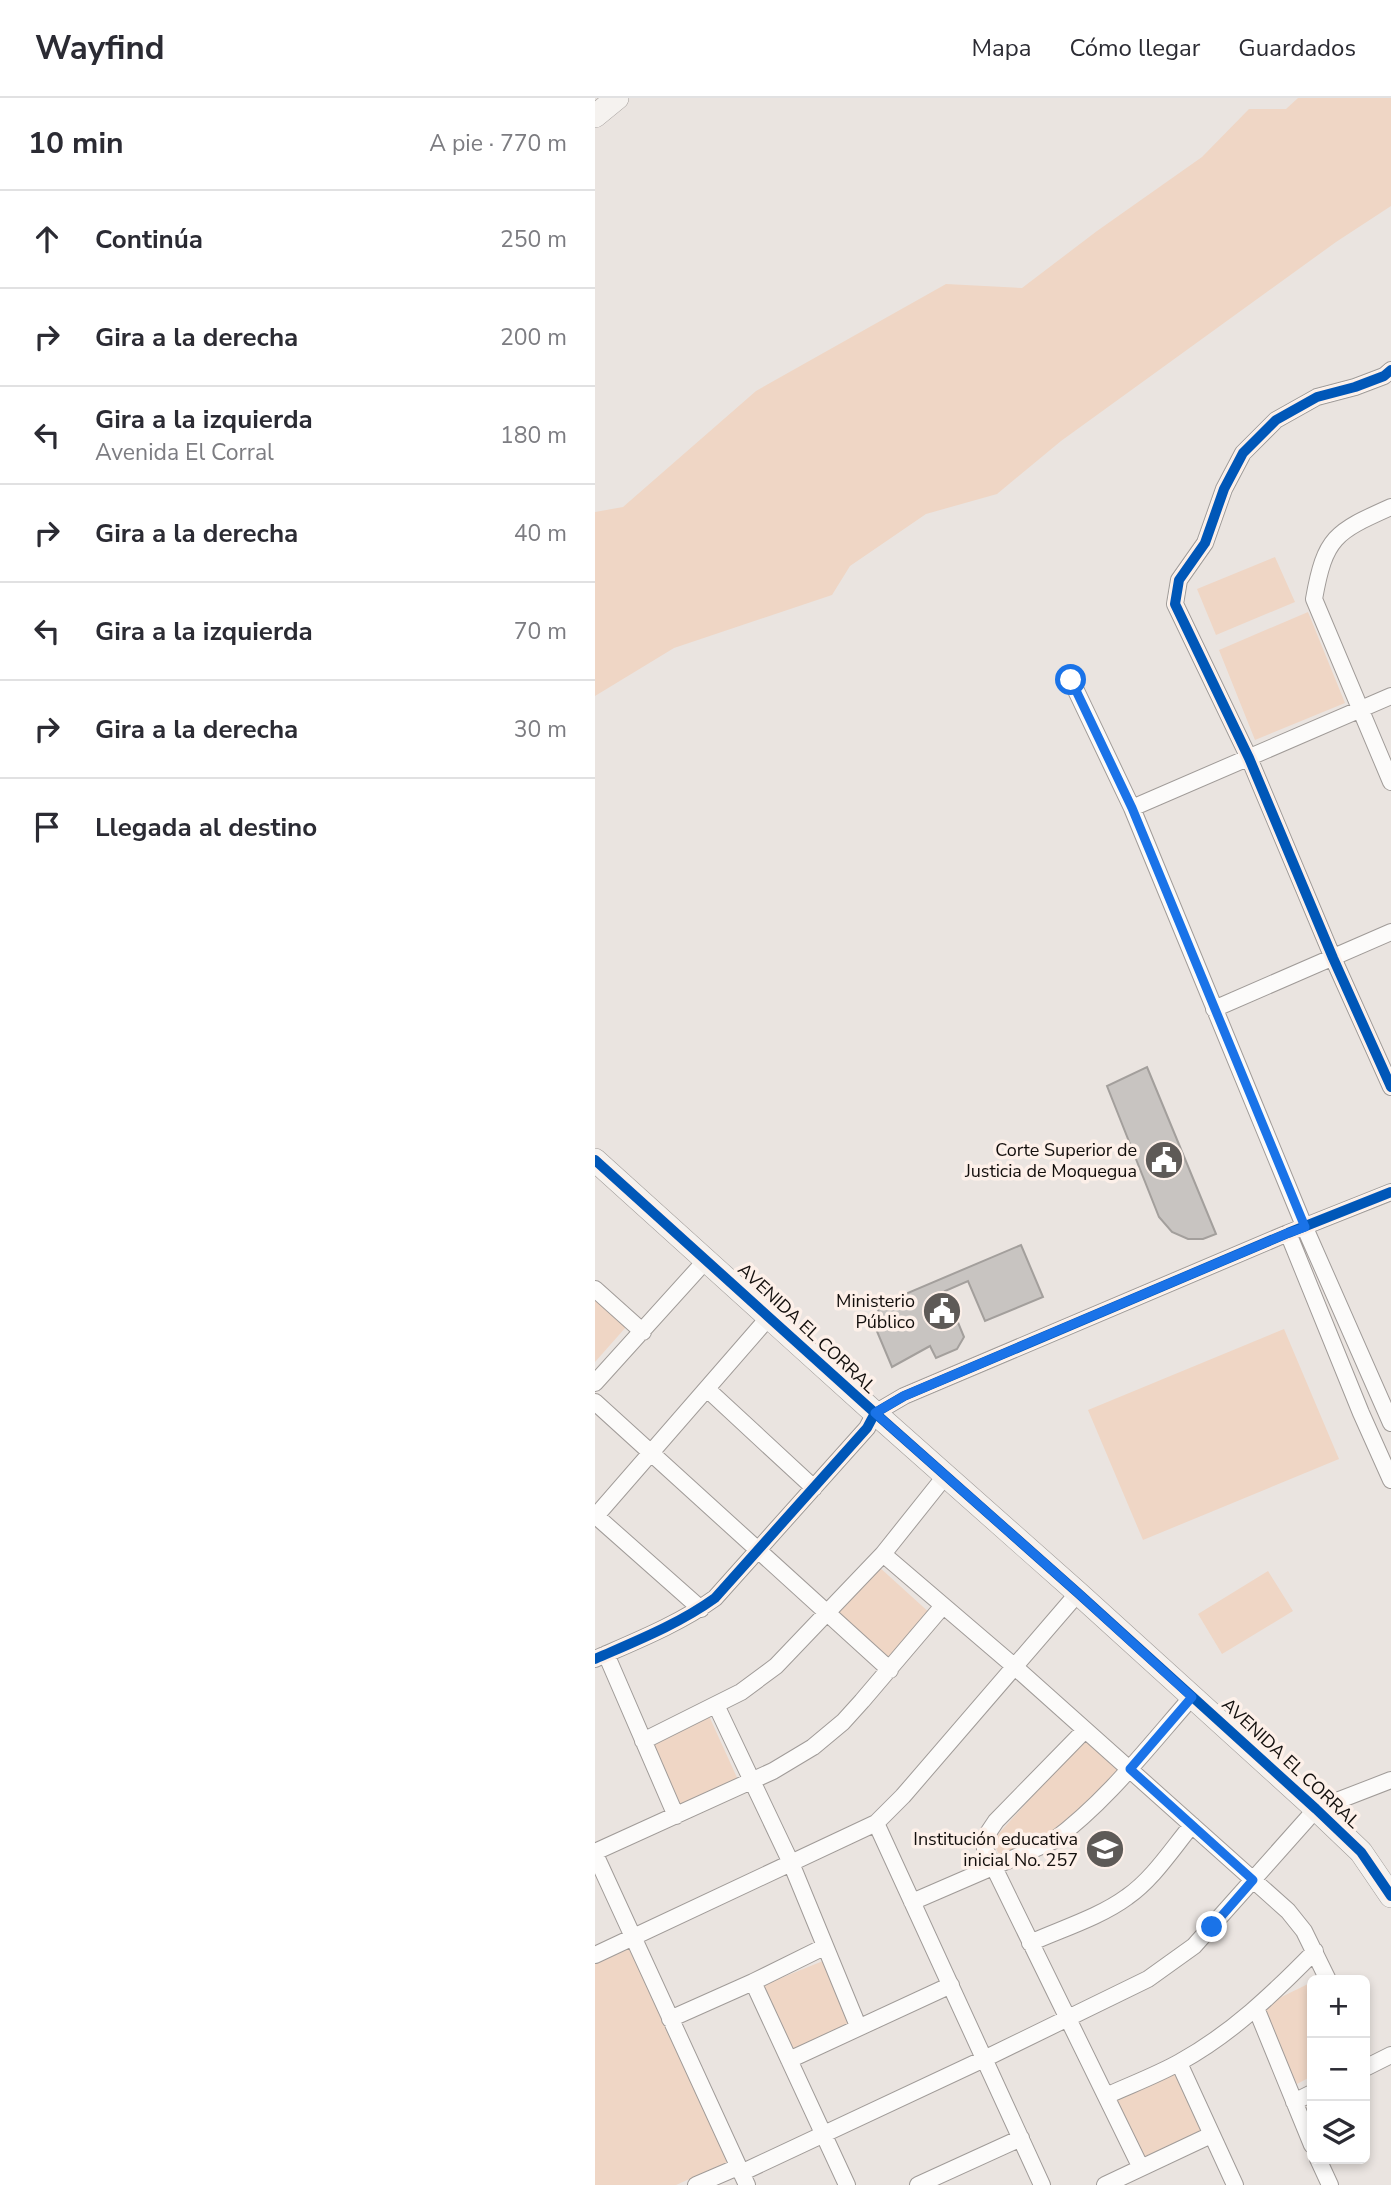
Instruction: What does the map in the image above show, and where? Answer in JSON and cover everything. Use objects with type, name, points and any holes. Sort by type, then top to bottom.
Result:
[{"type":"street","points":[[595,116],[617,98]]},
{"type":"street","points":[[1391,370],[1384,376],[1355,387],[1317,397],[1276,420],[1243,453],[1224,489],[1205,543],[1179,580],[1175,604],[1249,758],[1333,958],[1391,1087]]},
{"type":"street","points":[[1391,508],[1339,533],[1326,552],[1314,599],[1391,782]]},
{"type":"street","points":[[1071,680],[1132,808],[1305,1227],[1391,1423]]},
{"type":"street","points":[[1132,808],[1391,696]]},
{"type":"street","points":[[1214,1009],[1391,932]]},
{"type":"street","name":"AVENIDA EL CORRAL","points":[[595,1160],[1316,1809],[1361,1852],[1391,1896]]},
{"type":"street","points":[[676,1816],[601,1656],[656,1632],[701,1609],[715,1598],[867,1428],[875,1413],[917,1391],[1391,1192]]},
{"type":"street","points":[[1288,1233],[1384,1445],[1391,1480]]},
{"type":"street","points":[[595,1383],[707,1259]]},
{"type":"street","points":[[595,1289],[643,1332]]},
{"type":"street","points":[[701,1609],[596,1516],[769,1317]]},
{"type":"street","points":[[708,1389],[814,1488]]},
{"type":"street","points":[[595,1402],[890,1670]]},
{"type":"street","points":[[643,1741],[716,1705],[758,1681],[776,1666],[883,1554],[946,1475]]},
{"type":"street","points":[[883,1554],[1015,1667],[1289,1911],[1304,1931],[1326,1975]]},
{"type":"street","points":[[595,1955],[876,1822],[903,1796],[1078,1593]]},
{"type":"street","points":[[742,2175],[595,1853],[773,1771],[813,1747],[843,1721],[890,1670],[942,1607]]},
{"type":"street","points":[[912,1902],[1053,1841],[1089,1813],[1192,1697]]},
{"type":"street","points":[[716,1705],[790,1863],[858,2026]]},
{"type":"street","points":[[1085,1730],[988,1831],[984,1839],[985,1849],[1141,2168]]},
{"type":"street","points":[[696,2185],[742,2175],[823,2133],[1148,1979],[1194,1946],[1316,1809],[1391,1780]]},
{"type":"street","points":[[876,1822],[1042,2185]]},
{"type":"street","points":[[1030,1943],[1128,1896],[1141,1885],[1192,1825]]},
{"type":"street","points":[[670,2019],[824,1947]]},
{"type":"street","points":[[1106,2096],[1179,2063],[1234,2026],[1315,1951]]},
{"type":"street","points":[[753,1982],[847,2185]]},
{"type":"street","points":[[789,2060],[950,1985]]},
{"type":"street","points":[[1256,2008],[1307,2133]]},
{"type":"street","points":[[1370,2062],[1391,2055]]},
{"type":"street","points":[[1179,2063],[1235,2185]]},
{"type":"street","points":[[1294,2102],[1307,2096]]},
{"type":"street","points":[[1105,2185],[1211,2135]]},
{"type":"street","points":[[918,2185],[939,2181],[1021,2138]]},
{"type":"street","points":[[1320,2164],[1330,2185]]},
{"type":"shaded area","points":[[1298,98],[1391,98],[1391,206],[1336,242],[1061,441],[997,494],[926,514],[850,566],[832,595],[674,648],[595,696],[595,512],[623,507],[756,391],[946,284],[1022,288],[1202,157],[1249,109],[1286,109]]},
{"type":"shaded area","points":[[1275,557],[1295,602],[1216,635],[1197,589]]},
{"type":"shaded area","points":[[1308,612],[1345,703],[1255,740],[1219,650]]},
{"type":"shaded area","points":[[595,1299],[626,1327],[595,1362]]},
{"type":"shaded area","points":[[1284,1329],[1339,1459],[1143,1540],[1088,1410]]},
{"type":"shaded area","points":[[878,1566],[932,1615],[892,1662],[836,1612]]},
{"type":"shaded area","points":[[1268,1571],[1293,1611],[1222,1654],[1198,1614]]},
{"type":"shaded area","points":[[709,1716],[739,1782],[682,1808],[650,1743]]},
{"type":"shaded area","points":[[1085,1738],[1121,1770],[1050,1838],[1001,1858],[992,1841]]},
{"type":"shaded area","points":[[629,1948],[728,2162],[676,2185],[595,2185],[595,1963]]},
{"type":"shaded area","points":[[828,1959],[859,2023],[792,2054],[761,1986]]},
{"type":"shaded area","points":[[1307,1984],[1307,2079],[1297,2084],[1259,2008]]},
{"type":"shaded area","points":[[1178,2069],[1206,2133],[1142,2163],[1111,2099]]},
{"type":"building","points":[[1147,1067],[1216,1234],[1203,1239],[1188,1239],[1172,1232],[1159,1217],[1107,1086]]},
{"type":"building","points":[[1021,1245],[1043,1297],[985,1321],[968,1281],[945,1291],[964,1337],[957,1349],[936,1358],[930,1346],[892,1367],[876,1329],[883,1326],[877,1306]]},
{"type":"cycle path","points":[[1391,370],[1384,376],[1355,387],[1317,397],[1276,420],[1243,453],[1224,489],[1205,543],[1179,580],[1175,604],[1249,758],[1333,958],[1391,1087]]},
{"type":"cycle path","points":[[595,1160],[1316,1809],[1361,1852],[1391,1896]]},
{"type":"cycle path","points":[[595,1659],[672,1624],[715,1598],[867,1428],[875,1413],[904,1396],[1391,1192]]},
{"type":"place","name":"Corte Superior de Justicia de Moquegua","points":[[1164,1160]]},
{"type":"place","name":"Ministerio Público","points":[[942,1311]]},
{"type":"place","name":"Institución educativa inicial No. 257","points":[[1105,1849]]},
{"type":"route","points":[[1071,680],[1132,808],[1305,1227],[904,1396],[875,1413],[1192,1697],[1130,1769],[1253,1880],[1212,1927]]}]
